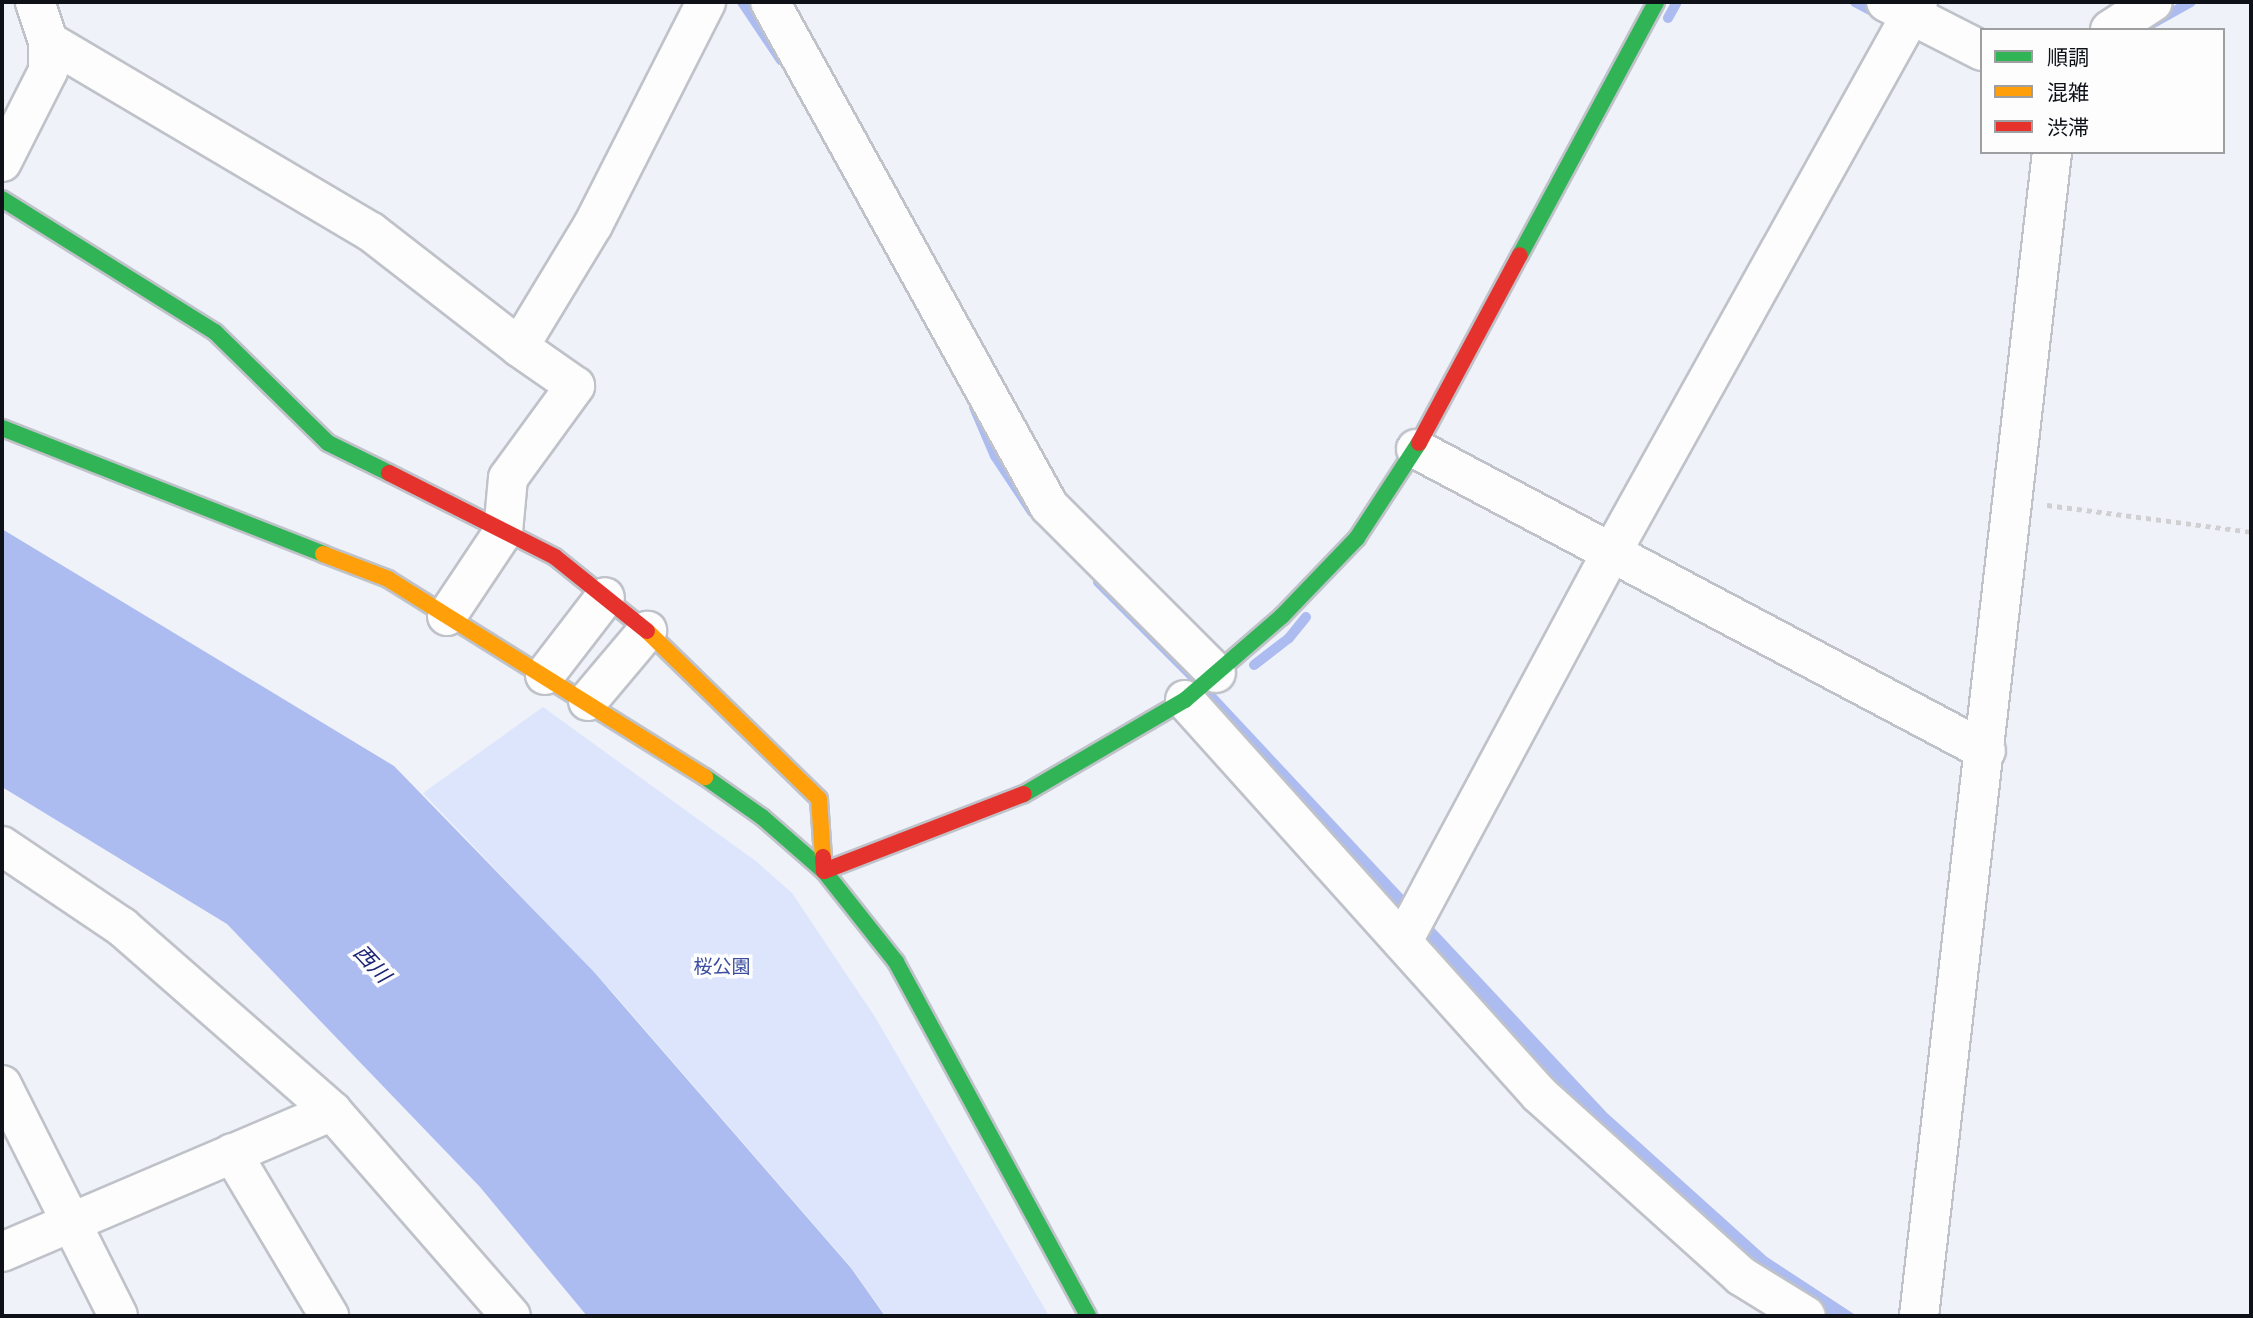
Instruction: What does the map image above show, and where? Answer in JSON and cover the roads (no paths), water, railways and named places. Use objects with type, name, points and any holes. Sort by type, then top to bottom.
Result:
[{"type":"street","points":[[2,162],[48,71],[48,41],[35,2]]},
{"type":"street","points":[[519,347],[593,225],[706,2]]},
{"type":"street","points":[[770,2],[1049,506],[1216,673]]},
{"type":"street","points":[[824,872],[1017,798],[1185,700],[1282,617],[1357,538],[1416,449],[1656,2]]},
{"type":"street","points":[[2113,28],[2153,2]]},
{"type":"street","points":[[1404,939],[1905,6],[1980,50]]},
{"type":"street","points":[[48,41],[371,232],[519,347],[575,386],[508,478],[503,532],[447,616]]},
{"type":"street","points":[[1919,1316],[1986,751],[2052,154]]},
{"type":"street","points":[[2,198],[215,332],[328,443],[555,558],[647,631],[819,799],[824,872]]},
{"type":"street","points":[[2,428],[388,579],[588,701],[762,817],[824,872],[896,962],[1088,1316]]},
{"type":"street","points":[[1416,449],[1613,550],[1986,751]]},
{"type":"street","points":[[545,676],[605,597]]},
{"type":"street","points":[[588,701],[647,631]]},
{"type":"street","points":[[1185,700],[1404,939],[1539,1094],[1741,1276],[1806,1316]]},
{"type":"street","points":[[2,846],[122,928],[332,1111],[511,1316]]},
{"type":"street","points":[[2,1085],[118,1316]]},
{"type":"street","points":[[2,1252],[332,1111]]},
{"type":"street","points":[[232,1153],[329,1316]]},
{"type":"water","name":"西川","points":[[2,529],[394,766],[594,972],[851,1268],[885,1316],[587,1316],[480,1187],[227,924],[2,787]]},
{"type":"water","points":[[1211,689],[1607,1113],[1767,1257],[1857,1316],[1817,1316],[1617,1152],[1204,700]]},
{"type":"waterway","points":[[742,2],[781,60]]},
{"type":"waterway","points":[[1668,18],[1677,2]]},
{"type":"waterway","points":[[1855,2],[1881,16]]},
{"type":"waterway","points":[[2153,23],[2191,2]]},
{"type":"waterway","points":[[974,407],[995,456],[1032,512]]},
{"type":"waterway","points":[[1098,582],[1198,682]]},
{"type":"waterway","points":[[1254,665],[1289,638],[1306,617]]},
{"type":"park label","name":"桜公園","points":[[722,967]]}]
